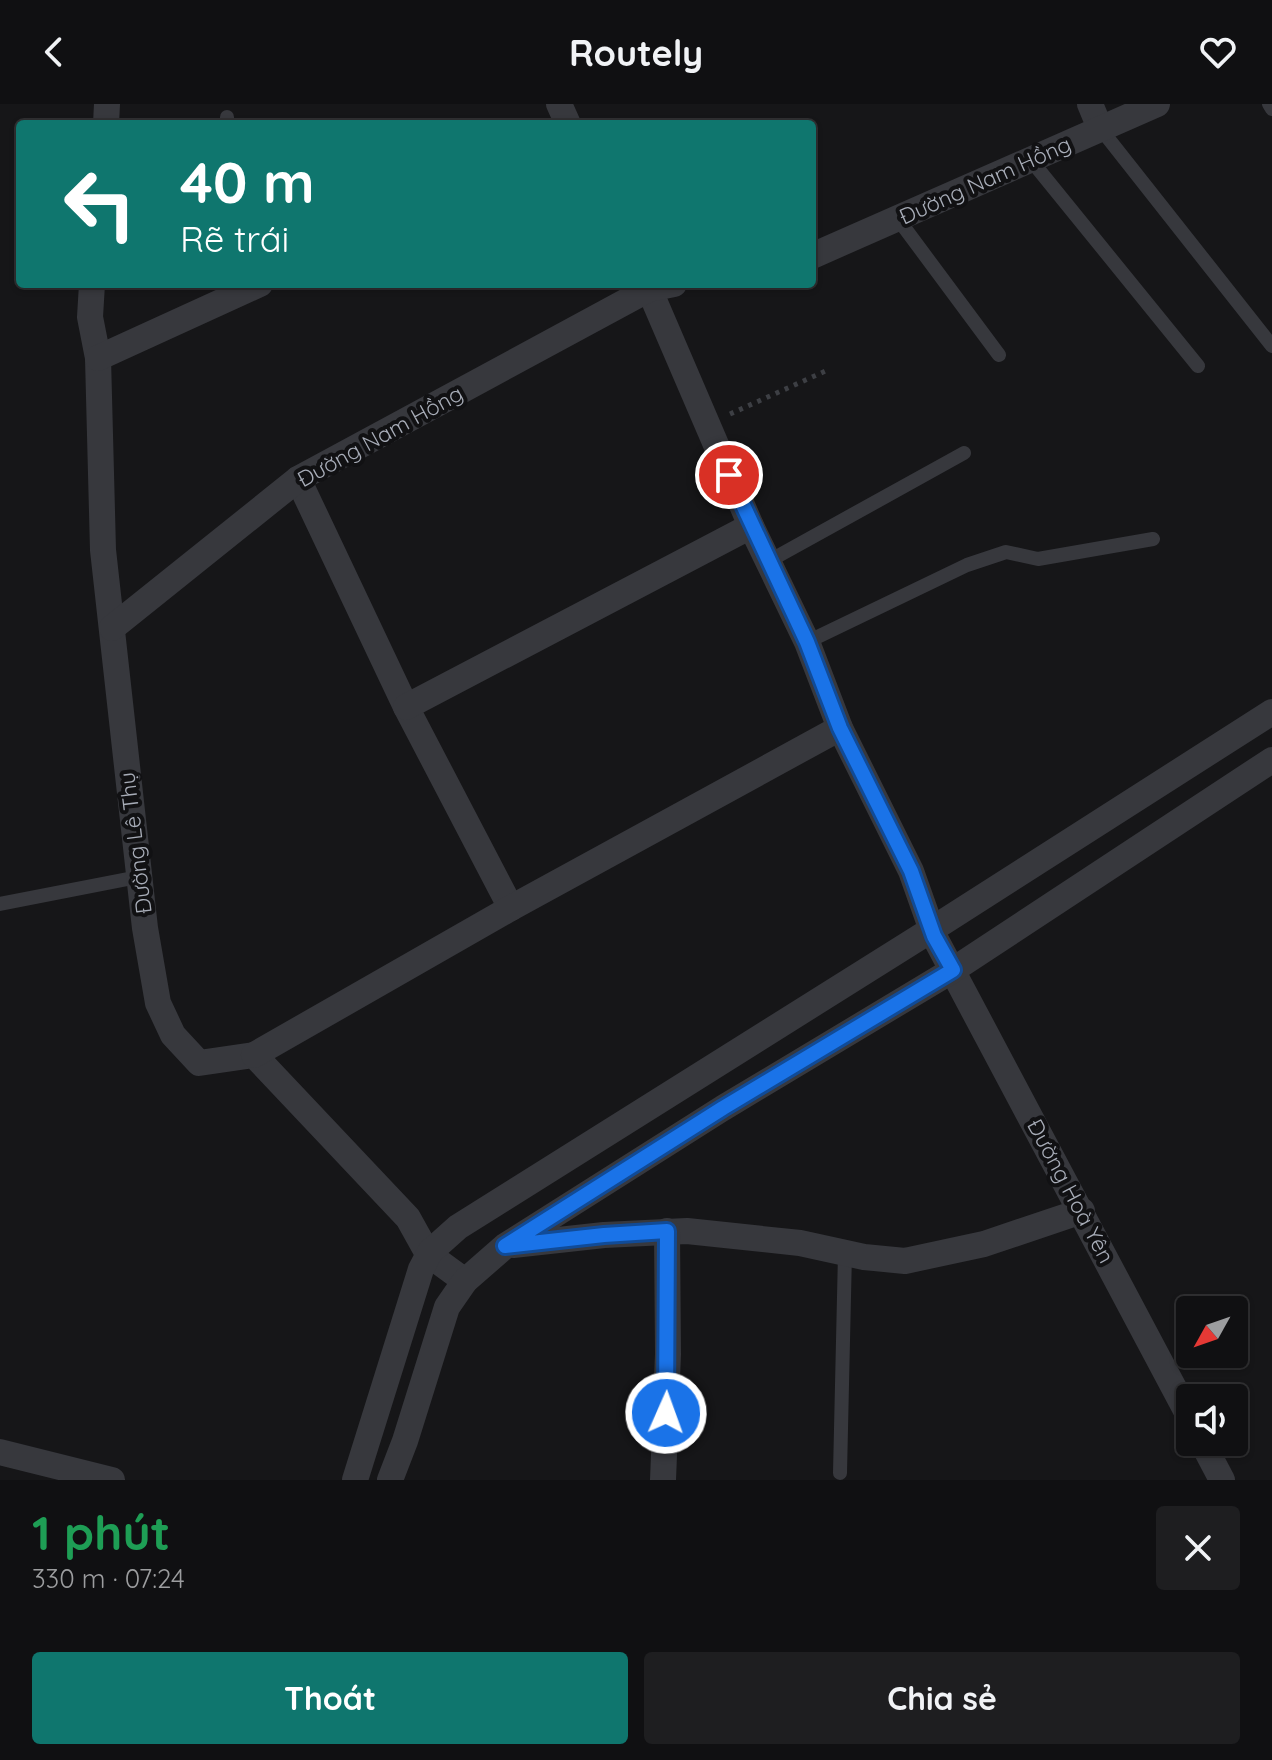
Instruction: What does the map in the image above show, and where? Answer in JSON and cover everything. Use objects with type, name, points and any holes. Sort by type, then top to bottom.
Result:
[{"type":"street","points":[[1090,104],[1100,128]]},
{"type":"street","name":"Đường Nam Hồng","points":[[816,254],[1157,104]]},
{"type":"street","name":"Đường Lê Thụ","points":[[92,288],[90,317],[98,358],[103,550],[138,877],[158,1003],[173,1035],[199,1063],[254,1055]]},
{"type":"street","points":[[98,358],[244,288]]},
{"type":"street","name":"Đường Nam Hồng","points":[[112,628],[298,479],[652,288]]},
{"type":"street","points":[[657,288],[707,424],[751,526],[807,642],[840,728],[911,871],[932,933]]},
{"type":"street","points":[[298,479],[406,707],[511,908]]},
{"type":"street","points":[[406,707],[751,526]]},
{"type":"street","points":[[355,1480],[382,1400],[409,1302],[430,1256],[458,1227],[932,933],[1272,712]]},
{"type":"street","points":[[461,1278],[430,1256],[408,1218],[254,1055],[511,908],[840,728]]},
{"type":"street","points":[[390,1480],[447,1307],[461,1278],[505,1246],[952,968],[1272,760]]},
{"type":"street","name":"Đường Hoà Yên","points":[[932,933],[1176,1391]]},
{"type":"street","points":[[505,1246],[667,1231],[800,1243],[905,1261],[946,1254],[1082,1211]]},
{"type":"street","points":[[663,1480],[668,1354],[667,1231]]},
{"type":"street","points":[[0,1452],[112,1480]]},
{"type":"street","points":[[1209,1456],[1222,1480]]},
{"type":"lane","points":[[1100,128],[1272,346]]},
{"type":"lane","points":[[1030,159],[1198,366]]},
{"type":"lane","points":[[898,219],[999,355]]},
{"type":"lane","points":[[769,561],[964,453]]},
{"type":"lane","points":[[807,642],[967,565],[1006,552],[1038,559],[1153,539]]},
{"type":"lane","points":[[0,904],[138,877]]},
{"type":"lane","points":[[840,1473],[845,1253]]},
{"type":"path","points":[[707,424],[830,369]]},
{"type":"route","points":[[666,1413],[667,1231],[505,1246],[723,1108],[953,970],[934,936],[911,871],[840,728],[807,642],[729,475]]}]
